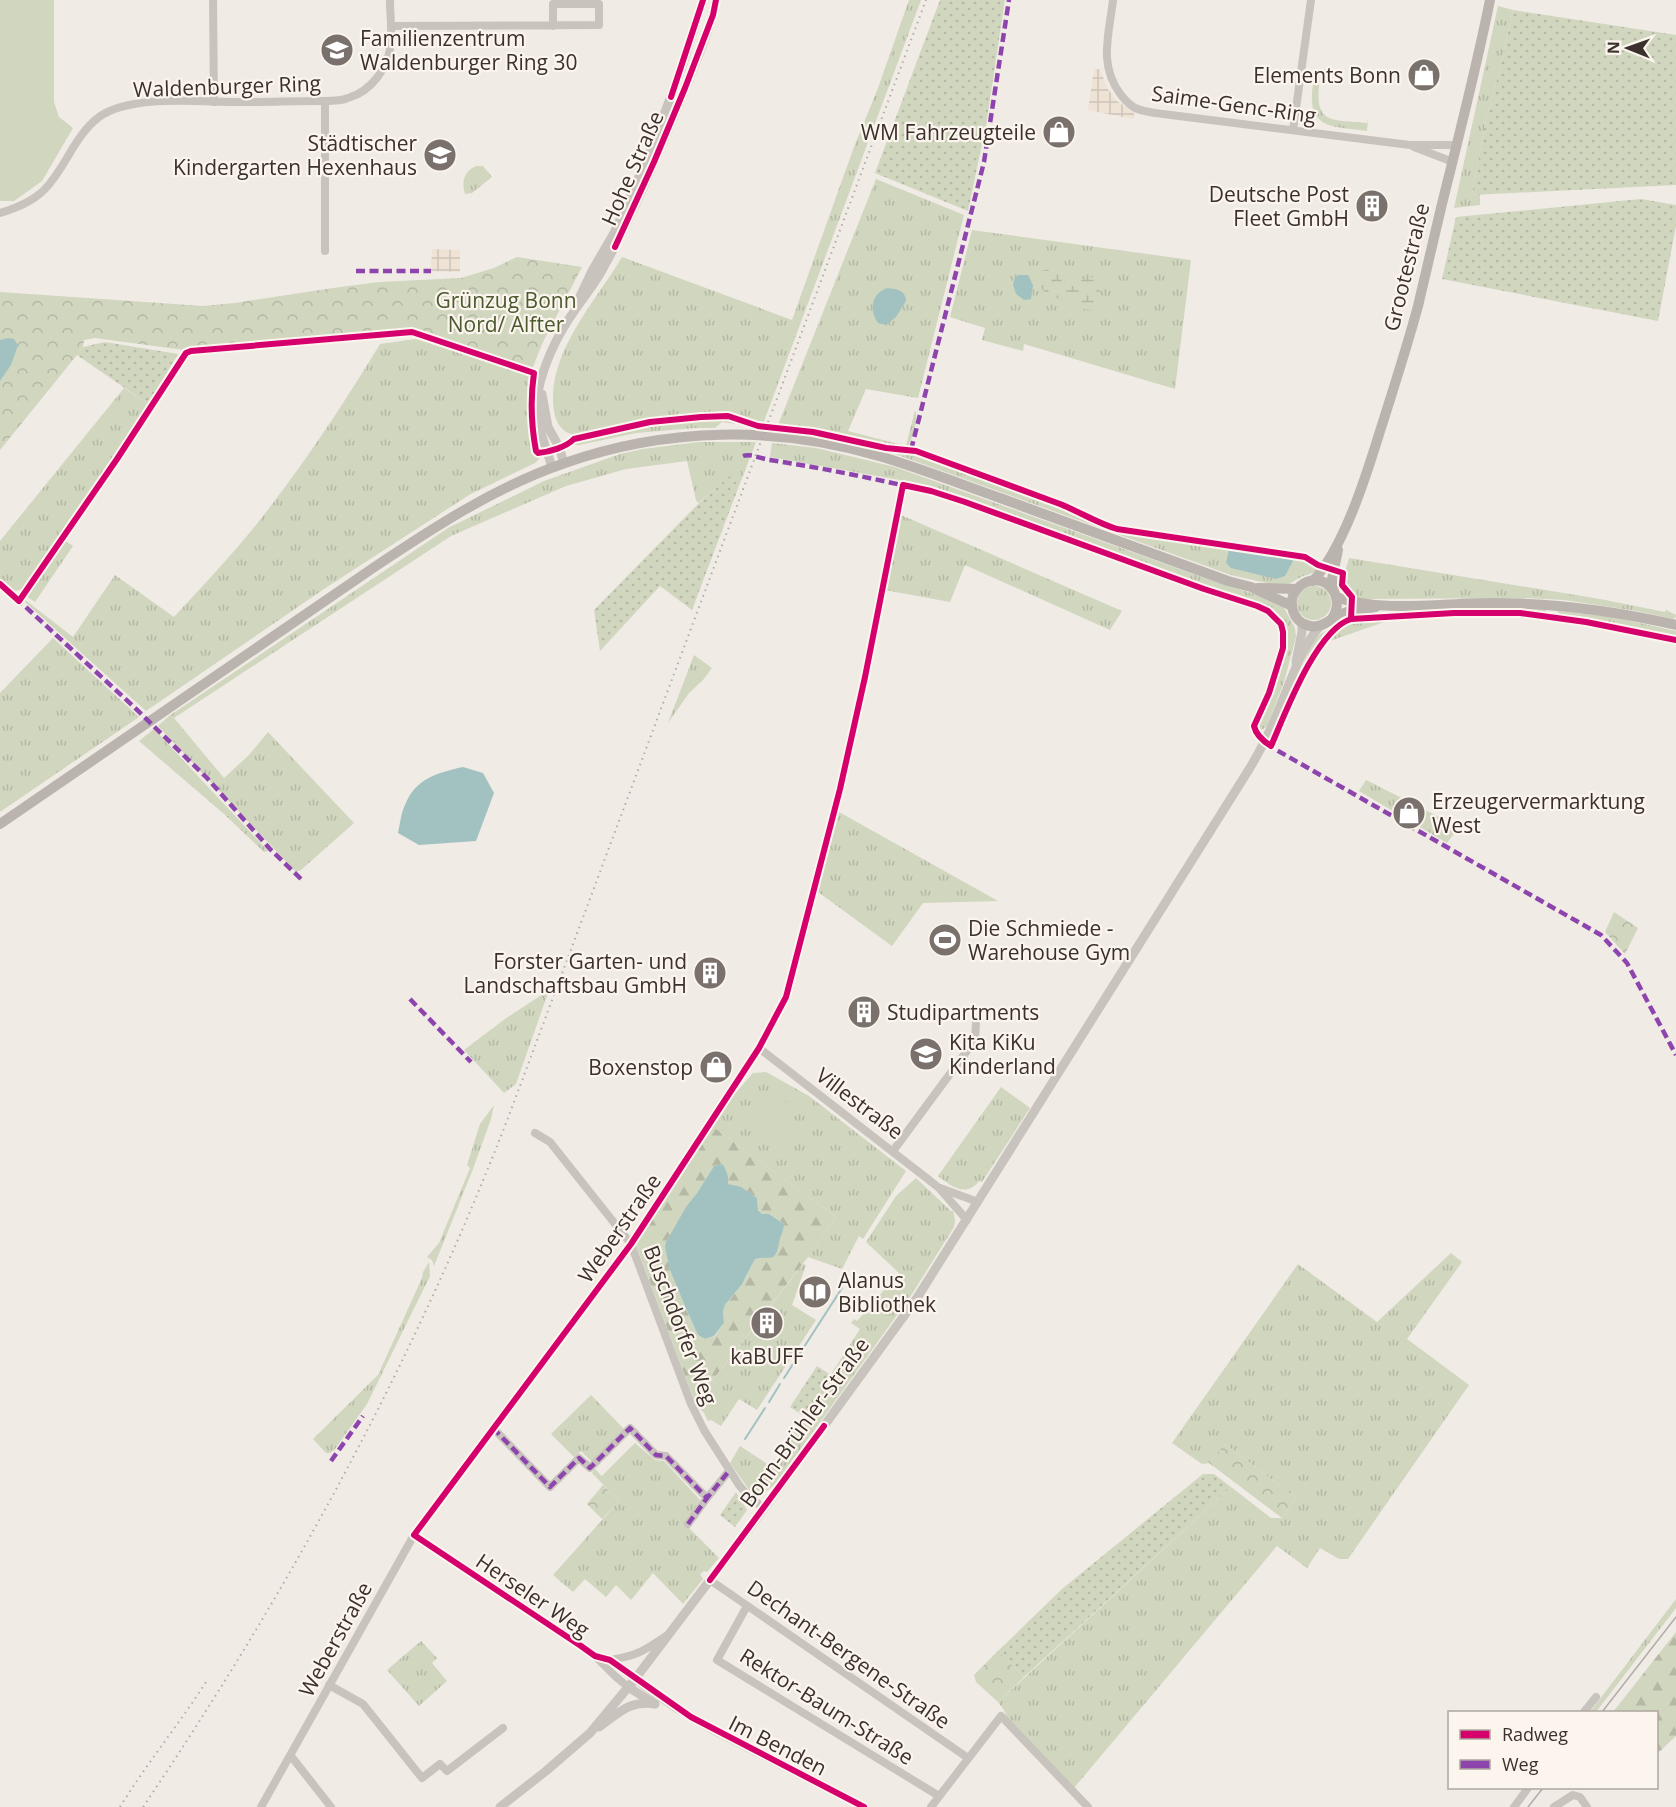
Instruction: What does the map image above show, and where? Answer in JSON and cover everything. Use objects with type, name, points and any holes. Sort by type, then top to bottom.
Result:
[{"type":"main road","name":"Grootestraße","points":[[1313,580],[1324,567],[1340,538],[1368,468],[1395,383],[1418,306],[1490,0]]},
{"type":"main road","points":[[0,824],[427,532],[482,499],[564,463],[646,441],[691,435],[767,436],[821,442],[878,455],[1228,581],[1251,587],[1292,606]]},
{"type":"main road","name":"Grootestraße","points":[[1335,594],[1332,579],[1340,538]]},
{"type":"main road","points":[[1331,620],[1337,609],[1335,594],[1328,585],[1313,580],[1297,589],[1293,595],[1292,606],[1295,616],[1302,623],[1311,626],[1320,626],[1331,620],[1343,613],[1383,606]]},
{"type":"main road","points":[[1251,587],[1297,589]]},
{"type":"main road","points":[[1335,594],[1356,602],[1383,606],[1491,603],[1552,605],[1627,615],[1676,625]]},
{"type":"street","points":[[213,0],[214,102]]},
{"type":"street","name":"Waldenburger Ring","points":[[0,213],[18,207],[44,190],[84,130],[101,116],[113,110],[135,104],[157,102],[325,101],[346,99],[357,95],[375,81],[390,51],[390,0]]},
{"type":"street","name":"Hohe Straße","points":[[614,242],[682,67],[703,0]]},
{"type":"street","name":"Hohe Straße","points":[[552,468],[540,431],[537,394],[547,359],[574,310],[589,292],[654,162],[711,21],[716,0]]},
{"type":"street","name":"Saime-Genc-Ring","points":[[1113,0],[1107,53],[1108,74],[1124,99],[1135,108],[1163,114],[1410,145],[1457,145]]},
{"type":"street","points":[[1293,130],[1311,0]]},
{"type":"street","points":[[391,26],[553,26],[599,25],[598,4],[553,4],[553,26]]},
{"type":"street","points":[[325,101],[325,250]]},
{"type":"street","name":"Saime-Genc-Ring","points":[[1410,145],[1453,162]]},
{"type":"street","name":"Hohe Straße","points":[[541,380],[548,427],[559,447],[564,463]]},
{"type":"street","name":"Bonn-Brühler-Straße","points":[[1293,673],[1302,623]]},
{"type":"street","name":"Bonn-Brühler-Straße","points":[[500,1807],[546,1772],[590,1733],[635,1679],[764,1508],[917,1298],[1253,763],[1272,725],[1293,673],[1312,635],[1320,626]]},
{"type":"street","name":"Weberstraße","points":[[261,1807],[414,1535],[631,1244],[759,1048],[786,997],[808,917]]},
{"type":"street","points":[[893,1150],[975,1040],[976,1023]]},
{"type":"street","name":"Villestraße","points":[[759,1048],[939,1188],[967,1220]]},
{"type":"street","name":"Buschdorfer Weg","points":[[535,1133],[550,1142],[631,1244],[691,1404],[729,1471],[748,1496],[764,1508]]},
{"type":"street","name":"Villestraße","points":[[939,1188],[978,1202]]},
{"type":"street","points":[[493,1428],[550,1487],[579,1458],[590,1468],[630,1428],[656,1455],[666,1456],[707,1498]]},
{"type":"street","points":[[688,1524],[729,1471]]},
{"type":"street","name":"Herseler Weg","points":[[414,1535],[596,1656],[628,1687]]},
{"type":"street","name":"Dechant-Bergene-Straße","points":[[710,1580],[968,1758]]},
{"type":"street","name":"Rektor-Baum-Straße","points":[[747,1606],[717,1660],[939,1796]]},
{"type":"street","name":"Bonn-Brühler-Straße","points":[[610,1660],[630,1657],[669,1634]]},
{"type":"street","name":"Herseler Weg","points":[[596,1656],[610,1660],[635,1679]]},
{"type":"street","name":"Im Benden","points":[[635,1679],[678,1709],[864,1807]]},
{"type":"street","points":[[329,1685],[363,1704],[422,1778],[440,1764],[447,1771],[503,1728]]},
{"type":"street","name":"Im Benden","points":[[628,1687],[656,1704],[678,1709]]},
{"type":"street","points":[[1586,1711],[1596,1697]]},
{"type":"street","points":[[590,1733],[632,1705],[641,1702],[656,1704]]},
{"type":"street","points":[[931,1807],[1001,1716],[1088,1807]]},
{"type":"street","points":[[291,1756],[331,1807]]},
{"type":"street","points":[[1514,1807],[1527,1789]]},
{"type":"street","points":[[1554,1807],[1573,1795],[1580,1797],[1587,1807]]},
{"type":"green space","points":[[0,0],[54,0],[54,102],[59,117],[73,128],[42,181],[14,201],[0,201]]},
{"type":"green space","points":[[909,0],[921,0],[763,424],[730,414],[711,413],[645,421],[578,435],[563,430],[555,416],[553,394],[556,373],[563,352],[622,257],[792,320]]},
{"type":"green space","points":[[940,0],[1005,0],[986,125],[968,211],[875,173]]},
{"type":"green space","points":[[1498,6],[1513,10],[1487,114],[1472,195],[1480,195],[1480,205],[1454,208]]},
{"type":"green space","points":[[1513,10],[1676,35],[1676,185],[1472,195],[1487,114]]},
{"type":"green space","points":[[1313,84],[1319,85],[1320,108],[1324,114],[1336,120],[1367,123],[1368,118],[1367,131],[1333,126],[1318,118],[1312,99]]},
{"type":"green space","points":[[476,166],[483,166],[492,177],[472,193],[465,194],[464,177]]},
{"type":"green space","points":[[876,179],[964,215],[918,398],[866,389],[848,431],[906,446],[915,410],[914,429],[908,448],[905,449],[887,447],[826,432],[778,425]]},
{"type":"green space","points":[[1641,199],[1676,205],[1676,226],[1658,321],[1442,279],[1456,217]]},
{"type":"green space","points":[[972,230],[1191,260],[1175,389],[1024,344],[1023,351],[982,340],[985,328],[950,317]]},
{"type":"green space","name":"Grünzug Bonn Nord/ Alfter","points":[[517,257],[582,267],[543,342],[532,369],[422,331],[342,336],[191,351],[95,338],[84,340],[83,347],[77,355],[0,450],[0,292],[203,306],[379,282],[461,278],[494,268]]},
{"type":"green space","points":[[1049,269],[1057,272],[1065,286],[1078,286],[1081,280],[1091,277],[1099,281],[1100,298],[1095,310],[1083,308],[1070,300],[1056,298],[1045,292],[1039,283],[1038,274]]},
{"type":"green space","points":[[416,339],[531,375],[528,405],[529,426],[535,455],[540,458],[535,463],[469,495],[327,587],[146,711],[25,602],[24,599],[73,637],[115,575],[174,617],[236,549],[270,507],[327,427],[380,344]]},
{"type":"green space","points":[[105,342],[178,354],[148,404],[77,355],[83,347]]},
{"type":"green space","points":[[124,388],[148,404],[24,589],[14,591],[0,580],[0,541]]},
{"type":"green space","points":[[719,418],[750,426],[722,422],[715,428],[636,433],[573,445],[588,438],[624,428]]},
{"type":"green space","points":[[699,442],[756,442],[739,486],[731,476],[698,503],[687,461],[626,469],[566,486],[451,536],[174,718],[224,778],[249,755],[268,732],[354,823],[301,870],[296,872],[158,726],[169,716],[448,528],[544,481],[620,454]]},
{"type":"green space","points":[[772,443],[816,448],[895,467],[1210,580],[1267,598],[1283,606],[1295,628],[1296,637],[1284,682],[1267,726],[1262,730],[1258,728],[1257,722],[1281,664],[1285,648],[1285,634],[1280,620],[1269,609],[911,482],[770,457]]},
{"type":"green space","points":[[884,450],[911,452],[935,459],[1070,510],[1094,523],[1117,531],[1303,558],[1319,568],[1287,585],[1275,585],[1231,575]]},
{"type":"green space","points":[[731,475],[739,486],[692,610],[660,586],[600,651],[594,610],[699,503]]},
{"type":"green space","points":[[899,514],[1122,611],[1110,630],[965,565],[950,602],[885,590]]},
{"type":"green space","points":[[64,540],[73,546],[35,602],[26,596]]},
{"type":"green space","points":[[1349,558],[1600,599],[1665,612],[1666,610],[1676,617],[1673,619],[1564,600],[1526,598],[1355,599],[1344,585],[1344,573]]},
{"type":"green space","points":[[1314,586],[1326,591],[1331,603],[1326,615],[1314,620],[1302,615],[1297,603],[1302,591]]},
{"type":"green space","points":[[1452,609],[1546,610],[1546,614],[1474,610],[1355,617],[1354,615]]},
{"type":"green space","points":[[1558,611],[1612,617],[1676,631],[1676,638],[1558,614]]},
{"type":"green space","points":[[1348,616],[1330,632],[1313,655],[1291,695],[1274,735],[1312,643],[1319,635]]},
{"type":"green space","points":[[1359,621],[1384,622],[1327,642],[1341,629]]},
{"type":"green space","points":[[53,638],[139,717],[0,812],[0,693]]},
{"type":"green space","points":[[694,655],[712,668],[689,693],[668,723]]},
{"type":"green space","points":[[154,729],[268,851],[264,852],[224,814],[139,741]]},
{"type":"green space","points":[[1366,780],[1459,827],[1447,843],[1359,791]]},
{"type":"green space","points":[[839,812],[998,901],[923,903],[892,946],[818,892]]},
{"type":"green space","points":[[1614,912],[1638,928],[1625,954],[1605,932]]},
{"type":"green space","points":[[549,990],[516,1084],[504,1093],[464,1050]]},
{"type":"green space","points":[[766,1072],[809,1096],[906,1171],[863,1239],[859,1236],[842,1269],[808,1257],[836,1217],[712,1126],[731,1098],[753,1073]]},
{"type":"green space","points":[[1001,1087],[1030,1108],[982,1182],[979,1181],[969,1189],[958,1189],[938,1176]]},
{"type":"green space","points":[[772,1091],[793,1107],[784,1120],[799,1131],[781,1155],[745,1127]]},
{"type":"green space","points":[[494,1105],[473,1169],[434,1266],[432,1260],[427,1257],[439,1243],[470,1168],[467,1165],[480,1124]]},
{"type":"green space","points":[[712,1126],[836,1217],[808,1257],[695,1403],[636,1245]],"holes":[[[723,1164],[728,1184],[757,1198],[758,1209],[762,1214],[769,1214],[784,1224],[775,1246],[767,1254],[755,1259],[746,1277],[725,1305],[724,1323],[715,1336],[705,1339],[698,1335],[670,1270],[666,1242],[714,1166]]]},
{"type":"green space","points":[[916,1178],[953,1211],[954,1227],[912,1294],[775,1485],[763,1493],[750,1491],[730,1463],[740,1446],[772,1467],[860,1329],[851,1323],[854,1319],[857,1321],[899,1273],[866,1242],[896,1196]]},
{"type":"green space","points":[[1451,1253],[1462,1262],[1407,1339],[1469,1385],[1348,1559],[1339,1559],[1320,1548],[1307,1568],[1277,1546],[1074,1788],[1007,1718],[998,1702],[1231,1487],[1271,1518],[1282,1518],[1296,1498],[1225,1444],[1209,1463],[1202,1464],[1172,1443],[1298,1264],[1377,1322]]},
{"type":"green space","points":[[429,1262],[430,1276],[367,1404],[335,1449],[326,1453],[313,1439],[378,1375]]},
{"type":"green space","points":[[803,1264],[806,1265],[792,1305],[816,1320],[757,1410],[739,1399],[721,1426],[711,1420],[708,1421],[695,1403]]},
{"type":"green space","points":[[817,1366],[831,1375],[804,1416],[790,1407]]},
{"type":"green space","points":[[591,1395],[624,1429],[592,1462],[581,1451],[574,1457],[551,1434]]},
{"type":"green space","points":[[635,1443],[655,1460],[664,1461],[700,1500],[685,1524],[719,1558],[707,1572],[700,1574],[703,1579],[683,1604],[653,1573],[631,1600],[616,1585],[606,1597],[585,1579],[573,1592],[553,1575],[619,1501],[592,1473],[595,1469],[602,1476]]},
{"type":"green space","points":[[1225,1444],[1296,1498],[1282,1518],[1209,1463]]},
{"type":"green space","points":[[1203,1474],[1214,1474],[1231,1487],[1024,1677],[998,1651],[1062,1589]]},
{"type":"green space","points":[[603,1485],[619,1501],[602,1519],[587,1504]]},
{"type":"green space","points":[[736,1492],[747,1510],[735,1527],[720,1515]]},
{"type":"green space","points":[[1676,1599],[1676,1608],[1597,1711],[1591,1711]]},
{"type":"green space","points":[[1676,1632],[1676,1736],[1658,1753],[1658,1711],[1614,1711]]},
{"type":"green space","points":[[421,1641],[437,1658],[432,1663],[447,1681],[419,1706],[387,1670]]},
{"type":"green space","points":[[998,1651],[1024,1677],[998,1702],[976,1682],[974,1675]]},
{"type":"shaded area","points":[[1094,69],[1100,69],[1107,88],[1117,101],[1134,113],[1133,119],[1088,110]]},
{"type":"shaded area","points":[[432,249],[460,250],[460,272],[431,271]]},
{"type":"water","points":[[1028,275],[1033,285],[1031,299],[1024,300],[1016,294],[1013,285],[1015,277]]},
{"type":"water","points":[[887,288],[902,292],[906,301],[896,317],[886,325],[878,323],[875,318],[873,303],[878,294]]},
{"type":"water","points":[[14,339],[18,345],[11,365],[0,381],[0,340]]},
{"type":"water","points":[[1229,550],[1294,559],[1285,576],[1276,579],[1231,568],[1226,563]]},
{"type":"water","points":[[463,767],[483,773],[494,793],[476,841],[419,845],[398,833],[404,808],[415,789],[428,778]]},
{"type":"water","points":[[723,1164],[728,1176],[728,1184],[741,1187],[757,1198],[758,1210],[762,1214],[769,1214],[784,1224],[784,1227],[776,1254],[772,1257],[755,1259],[742,1284],[725,1305],[724,1323],[714,1336],[705,1339],[698,1335],[684,1304],[670,1270],[665,1247],[686,1207],[714,1166]]},
{"type":"waterway","points":[[784,1378],[842,1288]]},
{"type":"waterway","points":[[769,1402],[780,1384]]},
{"type":"waterway","points":[[745,1439],[765,1408]]},
{"type":"tram line","points":[[1603,1711],[1676,1617]]},
{"type":"tram line","points":[[1528,1807],[1542,1789]]},
{"type":"railway","points":[[143,1807],[248,1642],[345,1473],[390,1386],[471,1209],[508,1118],[926,0]]},
{"type":"railway","points":[[120,1807],[208,1679]]},
{"type":"marked path","points":[[911,450],[984,162],[1009,0]]},
{"type":"marked path","points":[[356,271],[431,271]]},
{"type":"marked path","points":[[743,456],[753,456],[906,486]]},
{"type":"marked path","points":[[16,598],[207,778],[270,849],[302,880]]},
{"type":"marked path","points":[[1266,744],[1601,935],[1627,963],[1676,1055]]},
{"type":"marked path","points":[[410,999],[471,1062]]},
{"type":"marked path","points":[[331,1461],[363,1416]]},
{"type":"marked path","points":[[493,1428],[550,1487],[579,1458],[590,1468],[630,1428],[656,1455],[666,1456],[707,1498],[729,1471]]},
{"type":"marked path","points":[[688,1524],[707,1498]]},
{"type":"cycle path","points":[[671,97],[703,0]]},
{"type":"cycle path","points":[[615,247],[685,88],[713,15],[716,0]]},
{"type":"cycle path","points":[[0,584],[19,601],[117,459],[186,353],[412,332],[534,373],[532,412],[534,441],[538,453],[558,449],[574,439],[650,422],[728,416],[758,426],[813,432],[886,448],[916,451],[1060,504],[1117,529],[1305,557],[1318,565],[1343,573],[1342,585],[1352,597],[1351,619]]},
{"type":"cycle path","points":[[864,1807],[691,1717],[610,1660],[595,1656],[414,1535],[631,1244],[759,1048],[786,997],[840,789],[903,485],[965,502],[1268,611],[1281,624],[1283,648],[1269,693],[1254,726],[1260,738],[1271,746],[1293,695],[1314,656],[1338,626],[1351,619],[1454,613],[1520,613],[1586,622],[1676,640]]},
{"type":"cycle path","points":[[710,1580],[824,1426]]},
{"type":"place","name":"Familienzentrum Waldenburger Ring 30","points":[[337,50]]},
{"type":"place","name":"Elements Bonn","points":[[1424,75]]},
{"type":"place","name":"WM Fahrzeugteile","points":[[1059,132]]},
{"type":"place","name":"Städtischer Kindergarten Hexenhaus","points":[[440,155]]},
{"type":"place","name":"Deutsche Post Fleet GmbH","points":[[1372,206]]},
{"type":"place","name":"Erzeugervermarktung West","points":[[1409,813]]},
{"type":"place","name":"Die Schmiede - Warehouse Gym","points":[[945,940]]},
{"type":"place","name":"Forster Garten- und Landschaftsbau GmbH","points":[[710,973]]},
{"type":"place","name":"Studipartments","points":[[864,1012]]},
{"type":"place","name":"Kita KiKu Kinderland","points":[[926,1054]]},
{"type":"place","name":"Boxenstop","points":[[716,1067]]},
{"type":"place","name":"Alanus Bibliothek","points":[[815,1292]]},
{"type":"place","name":"kaBUFF","points":[[767,1323]]}]
